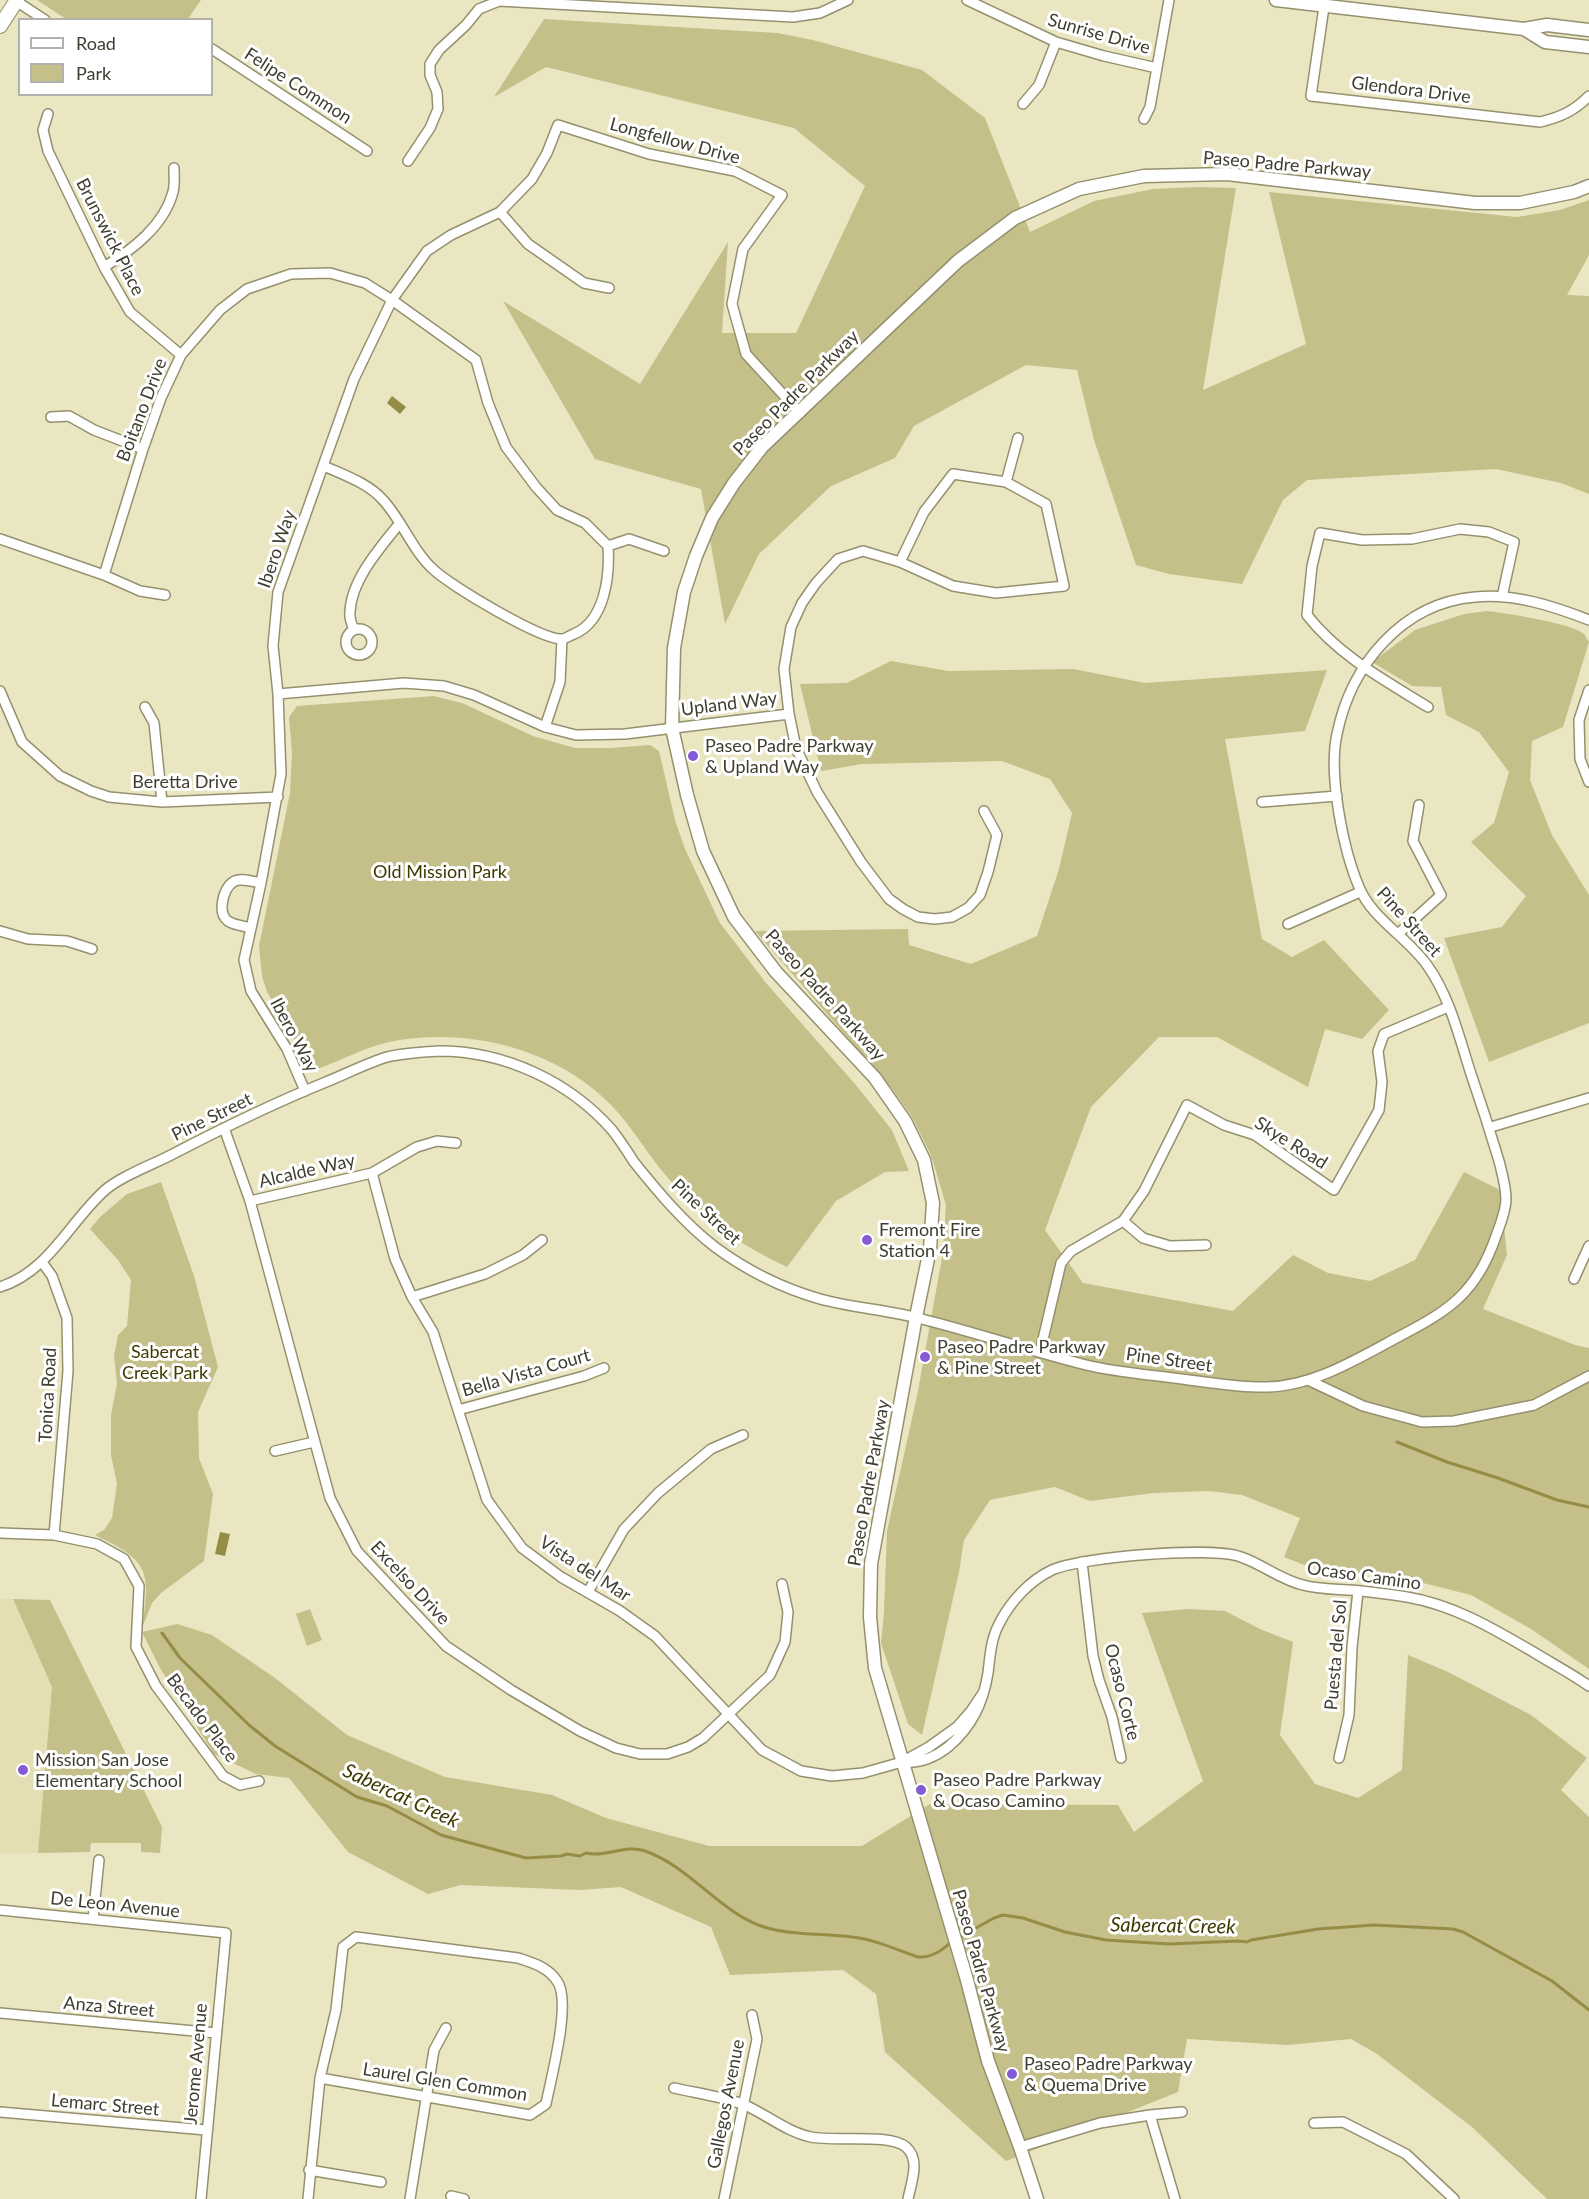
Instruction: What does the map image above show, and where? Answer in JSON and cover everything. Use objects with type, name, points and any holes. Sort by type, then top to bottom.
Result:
[{"type":"main road","points":[[0,26],[16,0]]},
{"type":"main road","points":[[1276,0],[1524,29],[1547,25],[1589,30]]},
{"type":"main road","points":[[1524,29],[1545,42],[1589,47]]},
{"type":"main road","name":"Paseo Padre Parkway","points":[[1037,2199],[988,2061],[967,1980],[875,1668],[870,1617],[871,1564],[930,1249],[933,1210],[924,1160],[905,1121],[874,1078],[776,972],[734,917],[703,851],[687,795],[672,728],[674,648],[684,592],[712,518],[734,483],[762,447],[958,261],[1015,218],[1079,189],[1144,176],[1227,174],[1475,203],[1520,203],[1574,192],[1589,186]]},
{"type":"street","points":[[16,0],[42,18]]},
{"type":"street","points":[[408,161],[430,128],[438,109],[437,92],[430,75],[430,64],[439,50],[466,25],[479,9],[499,1],[793,17],[820,13],[848,0]]},
{"type":"street","name":"Sunrise Drive","points":[[967,0],[1056,42],[1157,68]]},
{"type":"street","points":[[1144,119],[1150,107],[1169,0]]},
{"type":"street","name":"Glendora Drive","points":[[1324,7],[1311,96],[1540,122],[1559,118],[1576,109],[1589,96]]},
{"type":"street","points":[[1023,104],[1039,85],[1056,42]]},
{"type":"street","name":"Felipe Common","points":[[213,50],[367,152]]},
{"type":"street","name":"Brunswick Place","points":[[48,114],[43,130],[48,151],[104,267],[130,312],[181,355]]},
{"type":"street","name":"Longfellow Drive","points":[[558,125],[649,154],[735,171],[782,195],[743,249],[732,304],[746,354],[800,413]]},
{"type":"street","name":"Ibero Way","points":[[305,1090],[287,1049],[251,991],[244,960],[281,774],[278,694],[273,646],[278,592],[354,379],[392,300],[427,251],[451,235],[500,212],[532,179],[547,153],[558,125]]},
{"type":"street","points":[[104,267],[131,251],[161,218],[174,191],[174,168]]},
{"type":"street","points":[[500,212],[528,244],[585,283],[609,288]]},
{"type":"street","name":"Boitano Drive","points":[[104,576],[143,448],[161,398],[181,355],[220,310],[247,289],[291,274],[330,273],[365,283],[476,360],[488,403],[506,447],[536,487],[557,510],[585,523],[608,546]]},
{"type":"street","points":[[51,417],[69,416],[94,430],[143,448]]},
{"type":"street","points":[[1005,482],[1018,438]]},
{"type":"street","points":[[324,466],[362,483],[383,500],[432,570],[484,604],[539,632],[562,639],[584,630],[597,615],[609,566],[608,546],[629,539],[664,551]]},
{"type":"street","points":[[900,562],[924,512],[953,474],[1005,482],[1046,504],[1064,586],[996,592],[953,586],[900,562],[863,551],[838,559],[816,583],[802,603],[791,627],[784,669],[789,714],[796,747],[817,792],[861,862],[889,899],[918,917],[935,919],[952,917],[968,908],[980,895],[997,835],[984,811]]},
{"type":"street","points":[[354,630],[349,614],[351,601],[366,566],[399,524]]},
{"type":"street","points":[[1428,707],[1362,666],[1322,635],[1306,615],[1312,566],[1320,533],[1362,540],[1412,538],[1460,529],[1489,532],[1514,542],[1502,597]]},
{"type":"street","points":[[0,539],[140,591],[165,595]]},
{"type":"street","name":"Pine Street","points":[[0,1287],[12,1284],[42,1263],[107,1188],[224,1128],[305,1090],[387,1058],[435,1051],[486,1054],[533,1071],[576,1096],[611,1129],[632,1159],[672,1207],[712,1245],[745,1267],[789,1289],[825,1300],[916,1317],[1093,1367],[1227,1385],[1270,1388],[1308,1380],[1344,1365],[1430,1321],[1458,1300],[1480,1274],[1507,1204],[1503,1174],[1489,1126],[1444,993],[1426,963],[1373,910],[1360,892],[1345,841],[1337,796],[1335,737],[1347,700],[1362,666],[1385,638],[1420,612],[1442,603],[1473,597],[1524,599],[1567,611],[1589,620]]},
{"type":"street","points":[[545,727],[560,682],[562,639]]},
{"type":"street","name":"Upland Way","points":[[278,694],[404,683],[444,686],[474,695],[545,727],[576,735],[625,734],[789,714]]},
{"type":"street","points":[[1589,690],[1579,720],[1580,759],[1589,782]]},
{"type":"street","name":"Beretta Drive","points":[[0,691],[22,742],[60,776],[91,791],[109,797],[162,802],[278,797]]},
{"type":"street","points":[[145,707],[154,723],[162,802]]},
{"type":"street","points":[[1263,802],[1337,796]]},
{"type":"street","points":[[1398,934],[1441,896],[1413,841],[1419,805]]},
{"type":"street","points":[[251,928],[227,921],[221,906],[227,889],[235,881],[261,883]]},
{"type":"street","points":[[1288,924],[1360,892]]},
{"type":"street","points":[[0,931],[28,939],[67,941],[92,949]]},
{"type":"street","name":"Skye Road","points":[[1040,1352],[1061,1263],[1071,1251],[1123,1221],[1143,1191],[1187,1105],[1224,1125],[1255,1135],[1334,1190],[1379,1110],[1382,1082],[1377,1051],[1384,1034],[1448,1007]]},
{"type":"street","points":[[1489,1126],[1589,1098]]},
{"type":"street","name":"Excelso Drive","points":[[224,1128],[250,1201],[330,1498],[357,1551],[446,1646],[511,1690],[580,1731],[616,1748],[640,1754],[667,1754],[688,1748],[704,1738],[770,1675],[785,1642],[788,1612],[782,1584]]},
{"type":"street","name":"Alcalde Way","points":[[250,1201],[372,1173],[417,1147],[437,1141],[456,1143]]},
{"type":"street","name":"Vista del Mar","points":[[372,1173],[395,1258],[412,1297],[432,1332],[487,1500],[522,1548],[561,1577],[620,1611],[655,1636],[762,1750],[801,1771],[832,1776],[863,1773],[902,1762]]},
{"type":"street","points":[[1123,1221],[1143,1238],[1170,1246],[1206,1245]]},
{"type":"street","points":[[412,1297],[485,1274],[523,1255],[542,1240]]},
{"type":"street","points":[[1574,1279],[1589,1246]]},
{"type":"street","name":"Tonica Road","points":[[42,1263],[52,1276],[67,1318],[68,1371],[54,1535]]},
{"type":"street","name":"Bella Vista Court","points":[[458,1410],[584,1376],[604,1368]]},
{"type":"street","points":[[1308,1380],[1363,1406],[1422,1422],[1454,1421],[1534,1405],[1589,1376]]},
{"type":"street","points":[[588,1592],[624,1529],[658,1492],[711,1449],[743,1435]]},
{"type":"street","points":[[275,1451],[314,1442]]},
{"type":"street","points":[[0,1533],[54,1535]]},
{"type":"street","name":"Becado Place","points":[[54,1535],[97,1544],[124,1559],[140,1586],[136,1647],[156,1686],[223,1776],[240,1785],[259,1781]]},
{"type":"street","name":"Ocaso Camino","points":[[902,1762],[915,1763],[928,1760],[958,1739],[975,1718],[983,1693],[992,1644],[998,1626],[1011,1604],[1038,1578],[1059,1568],[1082,1562],[1215,1552],[1239,1556],[1303,1586],[1408,1597],[1437,1604],[1463,1613],[1501,1633],[1589,1686]]},
{"type":"street","name":"Ocaso Corte","points":[[1082,1562],[1093,1656],[1112,1717],[1121,1758]]},
{"type":"street","name":"Puesta del Sol","points":[[1339,1758],[1349,1715],[1352,1647],[1358,1591]]},
{"type":"street","points":[[93,1919],[99,1860]]},
{"type":"street","name":"De Leon Avenue","points":[[0,1910],[226,1933]]},
{"type":"street","name":"Jerome Avenue","points":[[201,2199],[226,1933]]},
{"type":"street","name":"Laurel Glen Common","points":[[308,2199],[309,2170],[320,2078],[336,2010],[343,1947],[356,1937],[518,1958],[542,1966],[559,1982],[564,2005],[546,2104],[530,2115],[320,2078]]},
{"type":"street","name":"Anza Street","points":[[0,2013],[216,2033]]},
{"type":"street","name":"Gallegos Avenue","points":[[724,2199],[757,2040],[752,2015]]},
{"type":"street","points":[[410,2199],[434,2050],[446,2028]]},
{"type":"street","points":[[674,2088],[744,2105],[793,2131],[811,2137],[889,2139],[905,2146],[912,2154],[915,2167],[908,2199]]},
{"type":"street","name":"Lemarc Street","points":[[0,2112],[206,2130]]},
{"type":"street","points":[[1020,2146],[1100,2123],[1182,2112]]},
{"type":"street","points":[[1150,2115],[1175,2199]]},
{"type":"street","points":[[1314,2123],[1342,2122],[1406,2154],[1454,2199]]},
{"type":"street","points":[[309,2170],[381,2182]]},
{"type":"street","points":[[451,2196],[464,2199]]},
{"type":"shaded area","points":[[392,396],[406,407],[400,414],[387,403]]},
{"type":"shaded area","points":[[220,1532],[230,1534],[225,1556],[215,1554]]},
{"type":"shaded area","name":"Mission San Jose Elementary School","points":[[0,1599],[13,1599],[52,1687],[38,1853],[0,1853]]},
{"type":"green space","points":[[37,0],[201,0],[189,18],[64,18]]},
{"type":"green space","points":[[544,19],[777,33],[813,40],[922,70],[985,118],[1030,232],[1094,201],[1153,189],[1236,188],[1203,390],[1306,344],[1269,192],[1517,217],[1560,210],[1589,200],[1589,255],[1567,295],[1589,296],[1589,494],[1561,483],[1496,469],[1307,480],[1283,500],[1242,584],[1169,574],[1136,565],[1094,440],[1077,370],[1026,365],[914,426],[895,458],[831,486],[759,554],[725,624],[701,489],[595,459],[503,301],[640,384],[728,242],[722,333],[796,333],[865,186],[794,128],[546,67],[494,97]]},
{"type":"green space","points":[[1487,611],[1566,626],[1584,634],[1589,642],[1563,727],[1532,741],[1530,780],[1552,835],[1589,895],[1589,1023],[1489,1062],[1444,938],[1502,927],[1526,896],[1471,842],[1494,823],[1509,772],[1479,732],[1446,715],[1441,687],[1412,686],[1372,662],[1415,630],[1464,614]]},
{"type":"green space","points":[[891,661],[948,671],[1073,669],[1145,683],[1327,670],[1305,731],[1225,739],[1262,939],[1292,957],[1324,940],[1389,1010],[1362,1039],[1325,1029],[1308,1087],[1217,1037],[1159,1037],[1091,1107],[1045,1230],[1083,1283],[1233,1311],[1293,1255],[1328,1273],[1370,1281],[1415,1260],[1464,1172],[1500,1190],[1507,1255],[1483,1309],[1575,1345],[1589,1348],[1589,1669],[1531,1629],[1471,1595],[1407,1579],[1307,1566],[1284,1557],[1300,1518],[1242,1495],[1209,1491],[1154,1493],[1090,1501],[1055,1487],[990,1500],[964,1540],[959,1572],[922,1735],[908,1724],[881,1643],[887,1531],[917,1396],[943,1252],[946,1205],[931,1155],[912,1117],[893,1090],[755,931],[908,929],[909,945],[971,964],[1037,936],[1059,869],[1072,813],[1050,779],[1002,761],[862,764],[821,771],[800,684],[847,683]]},
{"type":"green space","name":"Old Mission Park","points":[[434,696],[462,703],[533,736],[575,748],[650,745],[659,751],[675,820],[685,849],[720,923],[766,983],[855,1084],[892,1130],[909,1171],[885,1172],[836,1201],[787,1267],[737,1240],[708,1218],[668,1178],[612,1106],[590,1086],[565,1069],[537,1056],[508,1046],[448,1037],[418,1038],[380,1044],[320,1068],[311,1067],[306,1063],[267,992],[262,976],[259,946],[290,793],[292,753],[289,717],[297,706]]},
{"type":"green space","name":"Sabercat Creek Park","points":[[161,1182],[194,1276],[218,1367],[198,1412],[199,1458],[213,1494],[204,1561],[161,1593],[152,1603],[142,1628],[146,1593],[142,1570],[126,1552],[95,1535],[104,1530],[112,1518],[117,1483],[111,1456],[111,1415],[117,1384],[114,1356],[118,1335],[127,1326],[131,1280],[118,1260],[90,1229],[100,1217],[127,1194]]},
{"type":"green space","points":[[13,1599],[50,1600],[162,1827],[160,1853],[141,1852],[141,1843],[91,1843],[90,1852],[38,1853],[52,1687]]},
{"type":"green space","points":[[310,1609],[322,1640],[307,1646],[296,1614]]},
{"type":"green space","points":[[1189,1609],[1225,1611],[1260,1629],[1293,1642],[1280,1735],[1315,1784],[1358,1798],[1402,1770],[1408,1655],[1448,1672],[1531,1715],[1587,1758],[1561,1790],[1589,1817],[1589,2199],[1547,2199],[1472,2127],[1377,2054],[1351,2039],[1287,2045],[1187,2039],[1178,2092],[1006,2161],[885,2052],[876,1994],[843,1970],[730,1975],[711,1927],[621,1887],[579,1890],[461,1885],[428,1894],[348,1852],[289,1778],[256,1774],[214,1754],[160,1668],[142,1632],[177,1624],[212,1635],[275,1678],[347,1735],[445,1777],[552,1795],[606,1818],[709,1846],[862,1846],[930,1804],[1118,1805],[1134,1832],[1203,1781],[1142,1613]]},
{"type":"waterway","points":[[1397,1442],[1557,1500],[1589,1507]]},
{"type":"waterway","name":"Sabercat Creek","points":[[162,1633],[180,1658],[249,1725],[275,1746],[357,1797],[387,1806],[441,1835],[526,1858],[567,1854],[580,1856],[586,1853],[601,1854],[638,1849],[676,1867],[732,1910],[761,1926],[795,1933],[860,1938],[918,1957],[937,1953],[952,1941]]},
{"type":"waterway","name":"Sabercat Creek","points":[[958,1938],[1003,1915],[1023,1918],[1065,1932],[1106,1940],[1169,1944],[1247,1942],[1318,1929],[1374,1925],[1453,1929],[1463,1932],[1552,1981],[1589,2010]]},
{"type":"place","name":"Paseo Padre Parkway & Upland Way","points":[[693,756]]},
{"type":"place","name":"Fremont Fire Station 4","points":[[867,1240]]},
{"type":"place","name":"Paseo Padre Parkway & Pine Street","points":[[925,1357]]},
{"type":"place","name":"Mission San Jose Elementary School","points":[[23,1770]]},
{"type":"place","name":"Paseo Padre Parkway & Ocaso Camino","points":[[921,1790]]},
{"type":"place","name":"Paseo Padre Parkway & Quema Drive","points":[[1012,2074]]}]
